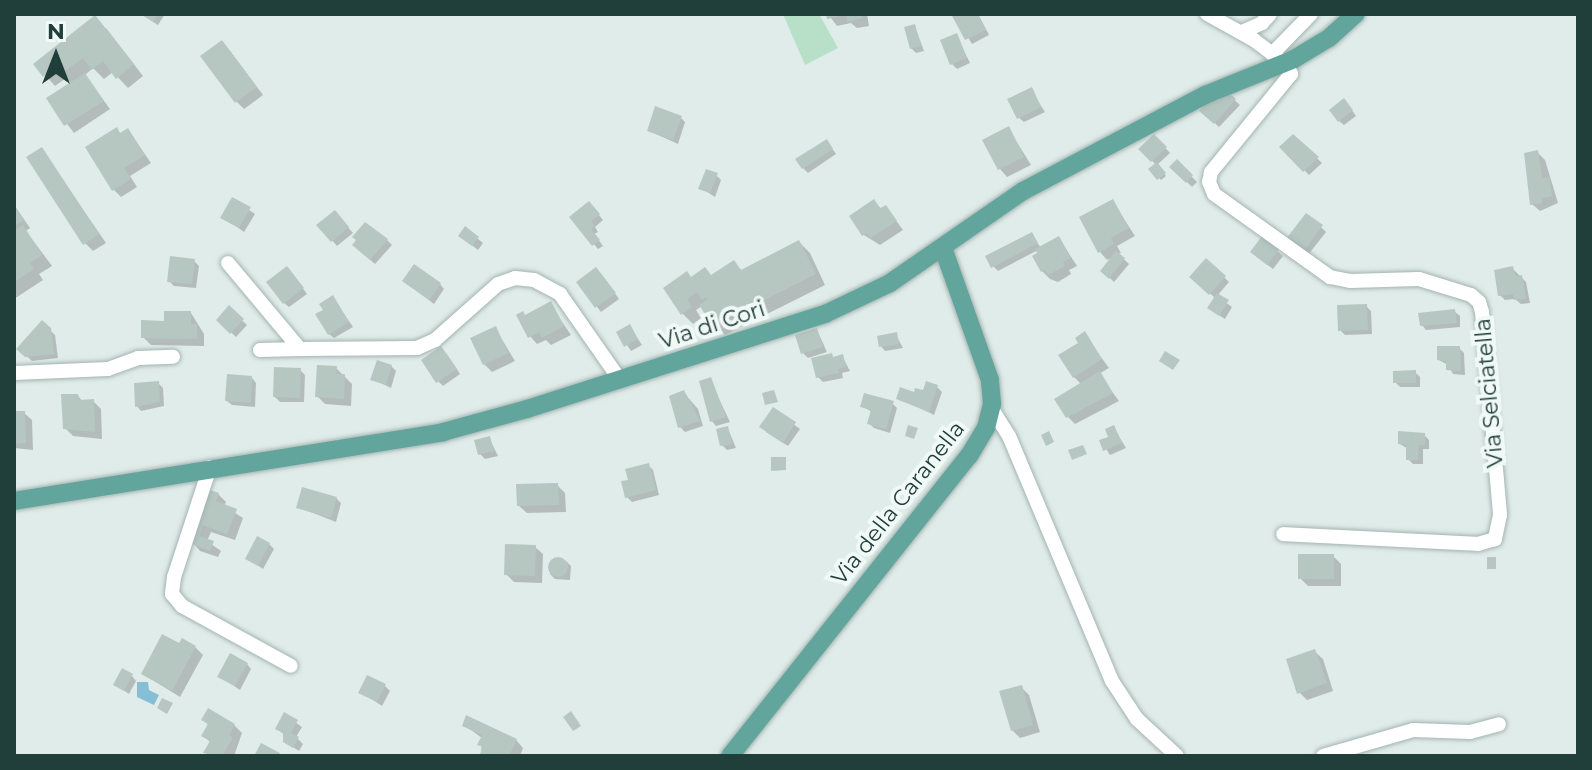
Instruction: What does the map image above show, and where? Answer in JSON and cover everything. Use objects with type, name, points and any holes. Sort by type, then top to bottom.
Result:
[{"type":"main road","name":"Via di Cori","points":[[14,501],[210,467],[428,435],[620,380],[852,304],[943,248],[1023,191],[1205,95],[1329,38],[1356,14]]},
{"type":"main road","name":"Via della Caranella","points":[[730,756],[969,456],[984,433],[992,409],[986,364],[943,248]]},
{"type":"street","points":[[1207,14],[1242,32],[1278,59],[1311,14]]},
{"type":"street","points":[[1242,32],[1262,23],[1270,14]]},
{"type":"street","name":"Via Selciatella","points":[[1278,59],[1291,70],[1289,79],[1213,169],[1209,178],[1212,191],[1330,277],[1350,281],[1419,279],[1477,299],[1482,312],[1500,521],[1495,539],[1482,544],[1283,534]]},
{"type":"street","points":[[228,263],[300,349]]},
{"type":"street","points":[[260,350],[402,350],[421,346],[439,337],[492,288],[509,279],[524,278],[544,284],[560,294],[620,380]]},
{"type":"street","points":[[14,373],[108,369],[138,358],[173,357]]},
{"type":"street","points":[[992,409],[1009,436],[1106,671],[1137,719],[1177,756]]},
{"type":"street","points":[[210,467],[174,577],[172,594],[182,606],[291,666]]},
{"type":"street","points":[[1323,756],[1413,730],[1470,732],[1499,724]]},
{"type":"green space","points":[[783,14],[819,14],[838,48],[805,65]]},
{"type":"water","points":[[137,682],[148,682],[149,690],[159,695],[154,705],[137,697]]},
{"type":"building","points":[[141,14],[158,14],[153,22]]},
{"type":"building","points":[[826,14],[862,14],[862,18],[847,22],[846,15],[827,19]]},
{"type":"building","points":[[951,14],[977,14],[986,30],[965,40]]},
{"type":"building","points":[[95,15],[134,64],[116,79],[103,61],[92,70],[83,58],[60,75],[54,68],[43,77],[33,64]]},
{"type":"building","points":[[915,24],[921,46],[910,49],[904,27]]},
{"type":"building","points":[[957,33],[967,58],[950,65],[940,40]]},
{"type":"building","points":[[222,40],[257,87],[235,103],[200,56]]},
{"type":"building","points":[[85,73],[104,101],[64,126],[46,98]]},
{"type":"building","points":[[1032,87],[1041,107],[1017,119],[1007,99]]},
{"type":"building","points":[[1227,91],[1236,99],[1214,124],[1199,111],[1213,96],[1218,101]]},
{"type":"building","points":[[1344,98],[1353,110],[1338,122],[1329,110]]},
{"type":"building","points":[[655,106],[682,116],[673,140],[647,131]]},
{"type":"building","points":[[1009,126],[1024,157],[998,170],[982,140]]},
{"type":"building","points":[[117,127],[120,133],[128,128],[145,155],[124,168],[131,179],[112,191],[85,147]]},
{"type":"building","points":[[1154,134],[1167,147],[1151,162],[1138,149]]},
{"type":"building","points":[[1293,134],[1319,157],[1303,172],[1279,147]]},
{"type":"building","points":[[827,139],[833,149],[802,169],[795,159]]},
{"type":"building","points":[[42,147],[99,234],[83,245],[26,157]]},
{"type":"building","points":[[1538,150],[1542,178],[1549,177],[1552,196],[1542,198],[1542,203],[1530,205],[1524,153]]},
{"type":"building","points":[[1177,159],[1193,175],[1186,183],[1169,167]]},
{"type":"building","points":[[1157,162],[1166,173],[1157,180],[1148,169]]},
{"type":"building","points":[[706,169],[718,173],[710,193],[698,189]]},
{"type":"building","points":[[232,197],[251,207],[239,228],[220,218]]},
{"type":"building","points":[[874,199],[880,208],[886,205],[897,221],[870,238],[867,233],[862,236],[849,216]]},
{"type":"building","points":[[1113,199],[1129,228],[1111,238],[1114,244],[1098,253],[1079,217]]},
{"type":"building","points":[[589,201],[600,214],[591,221],[595,226],[591,229],[600,240],[592,246],[569,217]]},
{"type":"building","points":[[14,204],[24,220],[14,226]]},
{"type":"building","points":[[335,210],[349,227],[331,242],[316,225]]},
{"type":"building","points":[[1306,213],[1323,225],[1303,252],[1286,239]]},
{"type":"building","points":[[365,222],[388,239],[370,260],[352,245],[356,240],[352,237]]},
{"type":"building","points":[[23,225],[42,255],[30,263],[34,269],[14,282],[14,231]]},
{"type":"building","points":[[465,226],[479,237],[472,246],[458,236]]},
{"type":"building","points":[[1032,232],[1038,243],[991,268],[985,256]]},
{"type":"building","points":[[1059,236],[1071,258],[1063,262],[1065,266],[1048,275],[1045,270],[1041,272],[1032,256],[1037,253],[1035,249]]},
{"type":"building","points":[[1262,236],[1279,249],[1267,265],[1250,252]]},
{"type":"building","points":[[799,240],[816,274],[713,326],[699,305],[707,300],[706,297],[702,300],[697,292],[687,299],[692,307],[681,315],[663,288],[687,271],[691,277],[705,267],[711,275],[734,260],[741,270]]},
{"type":"building","points":[[1116,251],[1125,258],[1109,279],[1100,271]]},
{"type":"building","points":[[170,256],[195,259],[192,284],[167,282]]},
{"type":"building","points":[[1206,258],[1226,276],[1209,295],[1189,277]]},
{"type":"building","points":[[414,264],[441,283],[429,300],[402,281]]},
{"type":"building","points":[[287,266],[304,288],[283,304],[266,282]]},
{"type":"building","points":[[1513,266],[1515,276],[1522,275],[1526,299],[1514,300],[1513,294],[1498,296],[1494,270]]},
{"type":"building","points":[[596,267],[616,293],[595,308],[576,282]]},
{"type":"building","points":[[1217,293],[1229,300],[1219,316],[1207,308]]},
{"type":"building","points":[[333,295],[349,322],[328,335],[315,314],[323,310],[319,304]]},
{"type":"building","points":[[551,301],[564,326],[542,338],[539,332],[528,338],[516,315],[523,311],[525,315]]},
{"type":"building","points":[[1367,304],[1368,330],[1338,331],[1337,305]]},
{"type":"building","points":[[229,305],[244,319],[230,334],[216,320]]},
{"type":"building","points":[[1455,309],[1457,323],[1420,326],[1418,313]]},
{"type":"building","points":[[164,311],[191,311],[191,324],[197,324],[197,339],[141,338],[141,320],[164,321]]},
{"type":"building","points":[[42,320],[51,328],[54,354],[25,357],[16,349]]},
{"type":"building","points":[[630,324],[638,339],[624,347],[616,332]]},
{"type":"building","points":[[496,326],[508,353],[483,365],[470,338]]},
{"type":"building","points":[[817,328],[823,347],[801,354],[795,335]]},
{"type":"building","points":[[1085,331],[1102,359],[1073,378],[1058,355],[1078,343],[1075,338]]},
{"type":"building","points":[[897,332],[899,344],[879,347],[877,336]]},
{"type":"building","points":[[441,346],[457,369],[436,383],[421,360]]},
{"type":"building","points":[[1437,346],[1460,346],[1461,371],[1446,370],[1446,361],[1437,360]]},
{"type":"building","points":[[1165,351],[1180,360],[1173,370],[1159,361]]},
{"type":"building","points":[[832,353],[833,357],[843,354],[846,367],[838,369],[839,373],[816,378],[811,358]]},
{"type":"building","points":[[377,360],[392,365],[386,385],[370,380]]},
{"type":"building","points":[[317,365],[337,366],[336,374],[345,374],[344,399],[315,397]]},
{"type":"building","points":[[274,367],[301,368],[300,398],[273,397]]},
{"type":"building","points":[[1416,370],[1416,383],[1393,383],[1393,371]]},
{"type":"building","points":[[1100,371],[1113,393],[1066,418],[1054,399]]},
{"type":"building","points":[[227,374],[252,376],[251,403],[225,401]]},
{"type":"building","points":[[711,377],[726,417],[710,422],[699,381]]},
{"type":"building","points":[[159,381],[160,402],[135,407],[134,383]]},
{"type":"building","points":[[926,381],[938,385],[929,412],[896,399],[900,387],[914,392],[915,388],[923,390]]},
{"type":"building","points":[[684,390],[700,421],[678,428],[669,396]]},
{"type":"building","points":[[774,390],[778,402],[765,405],[762,393]]},
{"type":"building","points":[[864,393],[894,401],[886,429],[867,424],[871,410],[860,407]]},
{"type":"building","points":[[61,394],[78,394],[79,400],[94,399],[95,432],[63,429]]},
{"type":"building","points":[[773,407],[796,422],[783,443],[759,427]]},
{"type":"building","points":[[14,411],[25,411],[26,443],[14,444]]},
{"type":"building","points":[[908,425],[918,428],[914,439],[905,436]]},
{"type":"building","points":[[1114,425],[1122,443],[1103,451],[1099,440],[1108,437],[1105,429]]},
{"type":"building","points":[[728,426],[732,444],[720,446],[716,429]]},
{"type":"building","points":[[1049,431],[1054,442],[1046,446],[1041,435]]},
{"type":"building","points":[[1398,431],[1425,433],[1425,445],[1419,445],[1418,460],[1406,460],[1406,445],[1398,444]]},
{"type":"building","points":[[490,436],[494,451],[478,455],[474,440]]},
{"type":"building","points":[[1083,445],[1087,454],[1072,460],[1068,450]]},
{"type":"building","points":[[771,457],[786,457],[786,470],[771,471]]},
{"type":"building","points":[[649,463],[656,490],[625,498],[621,481],[628,480],[625,469]]},
{"type":"building","points":[[558,483],[559,505],[517,506],[516,484]]},
{"type":"building","points":[[302,487],[337,497],[331,518],[296,508]]},
{"type":"building","points":[[210,490],[219,493],[216,501],[237,509],[227,534],[203,525],[199,536],[214,541],[210,551],[190,543]]},
{"type":"building","points":[[257,536],[270,543],[258,566],[245,559]]},
{"type":"building","points":[[505,544],[536,545],[535,576],[504,575]]},
{"type":"building","points":[[1298,554],[1334,554],[1334,579],[1298,579]]},
{"type":"building","points":[[558,557],[565,560],[568,567],[565,574],[558,577],[551,574],[548,567],[551,560]]},
{"type":"building","points":[[1487,557],[1496,557],[1496,569],[1487,569]]},
{"type":"building","points":[[162,634],[179,643],[182,638],[196,646],[172,691],[141,674]]},
{"type":"building","points":[[1315,649],[1327,683],[1297,694],[1286,659]]},
{"type":"building","points":[[230,653],[248,663],[235,686],[217,677]]},
{"type":"building","points":[[122,668],[133,674],[124,691],[113,685]]},
{"type":"building","points":[[367,675],[386,684],[377,702],[358,693]]},
{"type":"building","points":[[1022,685],[1033,725],[1011,731],[999,691]]},
{"type":"building","points":[[162,698],[173,703],[167,714],[157,708]]},
{"type":"building","points":[[208,708],[235,724],[229,735],[233,738],[222,756],[203,753],[210,741],[201,736],[208,724],[201,720]]},
{"type":"building","points":[[571,711],[581,726],[573,731],[563,717]]},
{"type":"building","points":[[284,712],[298,720],[291,733],[299,737],[293,748],[283,742],[283,733],[275,729]]},
{"type":"building","points":[[466,715],[517,739],[509,756],[479,756],[483,747],[477,745],[482,735],[462,726]]},
{"type":"building","points":[[261,743],[280,753],[278,756],[254,756]]}]
